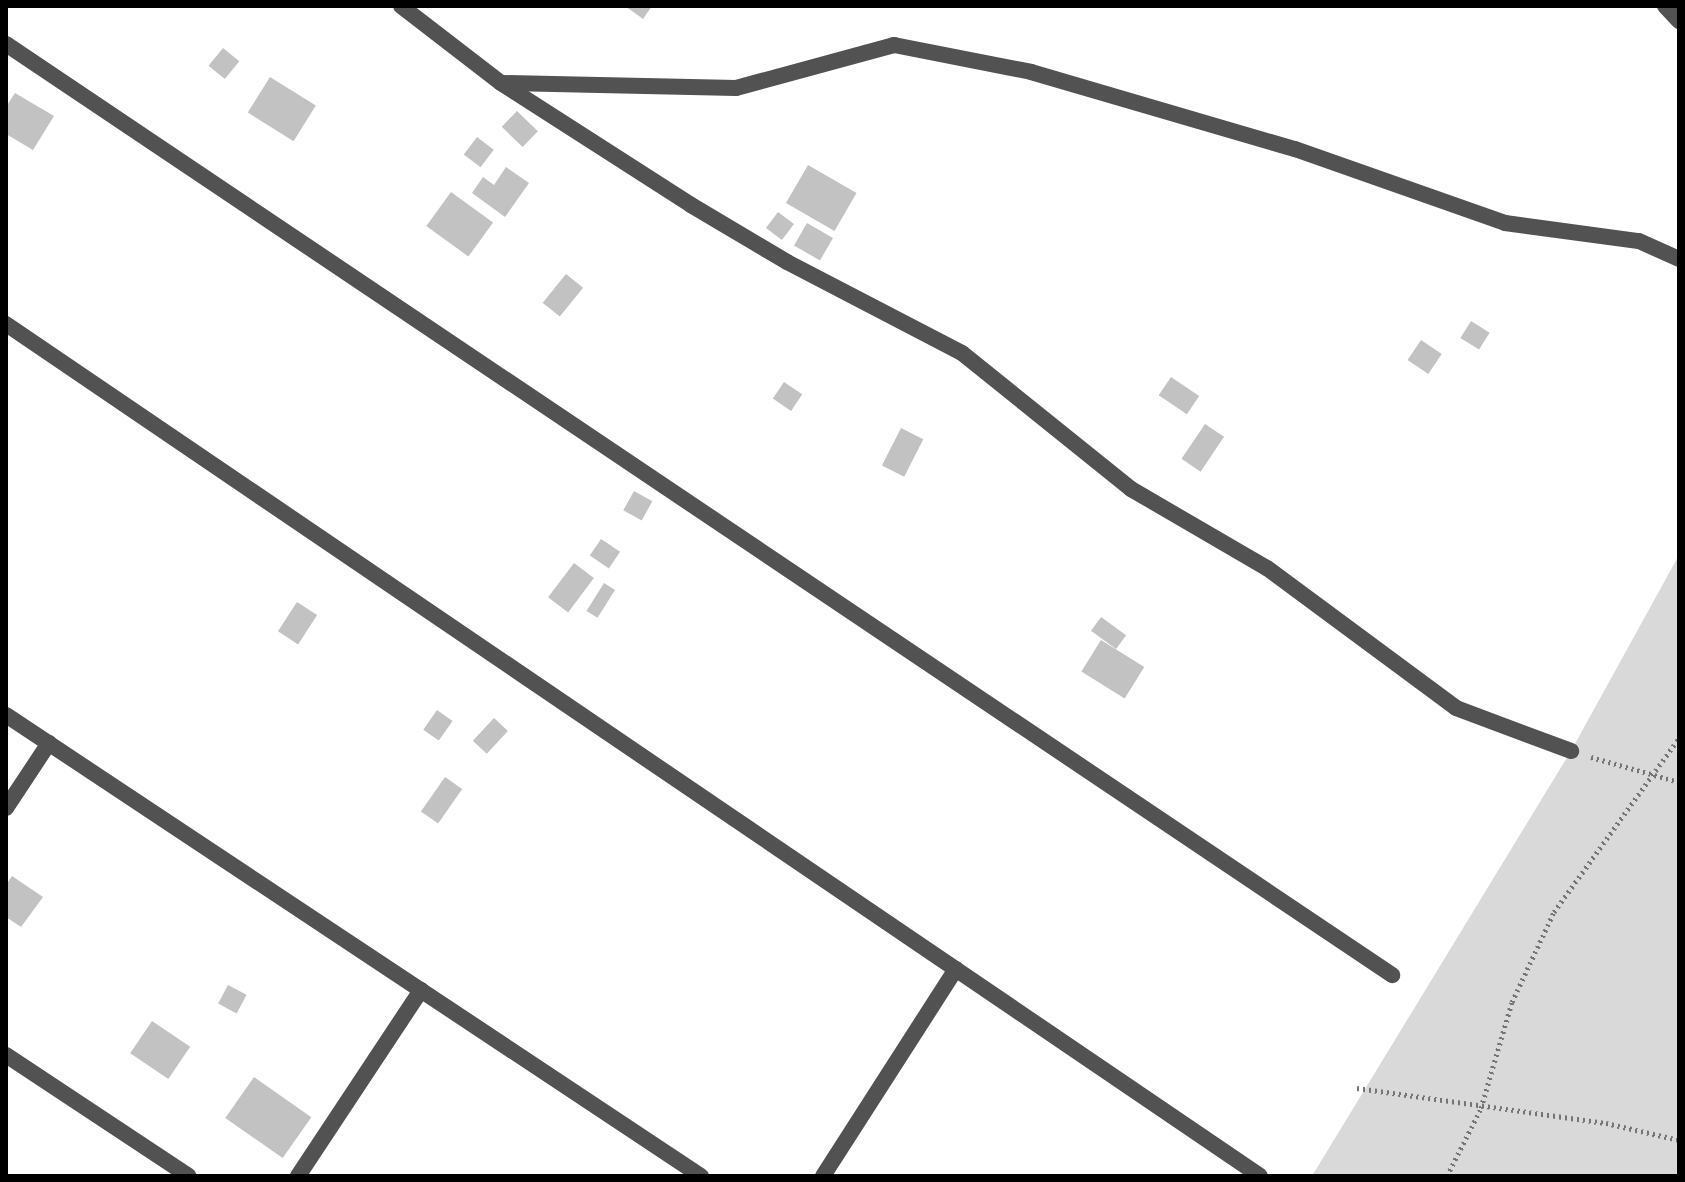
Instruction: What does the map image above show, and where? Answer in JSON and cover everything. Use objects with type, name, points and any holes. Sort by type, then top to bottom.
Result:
[{"type":"street","points":[[401,6],[501,83],[787,262],[962,353],[1131,489],[1267,568],[1456,708],[1571,751]]},
{"type":"street","points":[[1665,6],[1679,21]]},
{"type":"street","points":[[6,44],[1392,975]]},
{"type":"street","points":[[501,83],[736,88],[894,45],[1031,72],[1295,149],[1505,223],[1639,241],[1679,259]]},
{"type":"street","points":[[6,324],[1260,1176]]},
{"type":"street","points":[[6,715],[701,1176]]},
{"type":"street","points":[[6,808],[49,743]]},
{"type":"street","points":[[823,1176],[956,969]]},
{"type":"street","points":[[298,1176],[421,990]]},
{"type":"street","points":[[6,1055],[189,1176]]},
{"type":"path","points":[[1447,1176],[1481,1108],[1512,1002],[1554,912],[1679,738]]},
{"type":"path","points":[[1571,751],[1679,782]]},
{"type":"path","points":[[1357,1088],[1481,1108],[1606,1123],[1679,1140]]},
{"type":"shaded area","points":[[1679,555],[1679,1176],[1312,1176],[1571,751]]},
{"type":"building","points":[[625,6],[652,6],[643,19]]},
{"type":"building","points":[[223,48],[239,61],[225,79],[209,66]]},
{"type":"building","points":[[270,77],[316,106],[294,141],[248,113]]},
{"type":"building","points":[[15,93],[54,116],[33,150],[6,134],[6,107]]},
{"type":"building","points":[[517,111],[538,131],[523,147],[502,127]]},
{"type":"building","points":[[477,137],[494,150],[481,167],[464,155]]},
{"type":"building","points":[[808,165],[856,193],[834,231],[786,203]]},
{"type":"building","points":[[506,167],[529,183],[505,217],[472,193],[483,177],[494,185]]},
{"type":"building","points":[[451,192],[493,223],[468,257],[426,226]]},
{"type":"building","points":[[778,212],[794,224],[782,240],[766,228]]},
{"type":"building","points":[[807,223],[833,238],[820,261],[794,246]]},
{"type":"building","points":[[566,274],[583,288],[560,317],[543,303]]},
{"type":"building","points":[[1471,321],[1490,333],[1479,350],[1460,338]]},
{"type":"building","points":[[1421,340],[1442,354],[1428,374],[1408,360]]},
{"type":"building","points":[[1171,377],[1199,396],[1187,414],[1159,395]]},
{"type":"building","points":[[784,382],[802,394],[791,411],[773,399]]},
{"type":"building","points":[[1205,424],[1224,437],[1201,472],[1182,459]]},
{"type":"building","points":[[901,428],[923,439],[904,477],[882,465]]},
{"type":"building","points":[[634,491],[652,501],[642,520],[623,510]]},
{"type":"building","points":[[601,539],[620,552],[609,568],[590,556]]},
{"type":"building","points":[[574,563],[594,578],[568,612],[548,597]]},
{"type":"building","points":[[604,583],[615,590],[598,618],[587,611]]},
{"type":"building","points":[[297,602],[317,615],[298,644],[278,631]]},
{"type":"building","points":[[1101,617],[1126,635],[1116,649],[1091,631]]},
{"type":"building","points":[[1101,640],[1144,667],[1125,698],[1081,671]]},
{"type":"building","points":[[437,710],[453,721],[439,741],[423,730]]},
{"type":"building","points":[[494,718],[508,731],[487,754],[473,741]]},
{"type":"building","points":[[445,777],[462,789],[438,823],[421,811]]},
{"type":"building","points":[[12,876],[43,897],[21,927],[6,917],[6,885]]},
{"type":"building","points":[[228,985],[247,995],[237,1013],[218,1004]]},
{"type":"building","points":[[152,1021],[190,1047],[168,1079],[130,1053]]},
{"type":"building","points":[[254,1077],[311,1117],[283,1158],[225,1118]]}]
